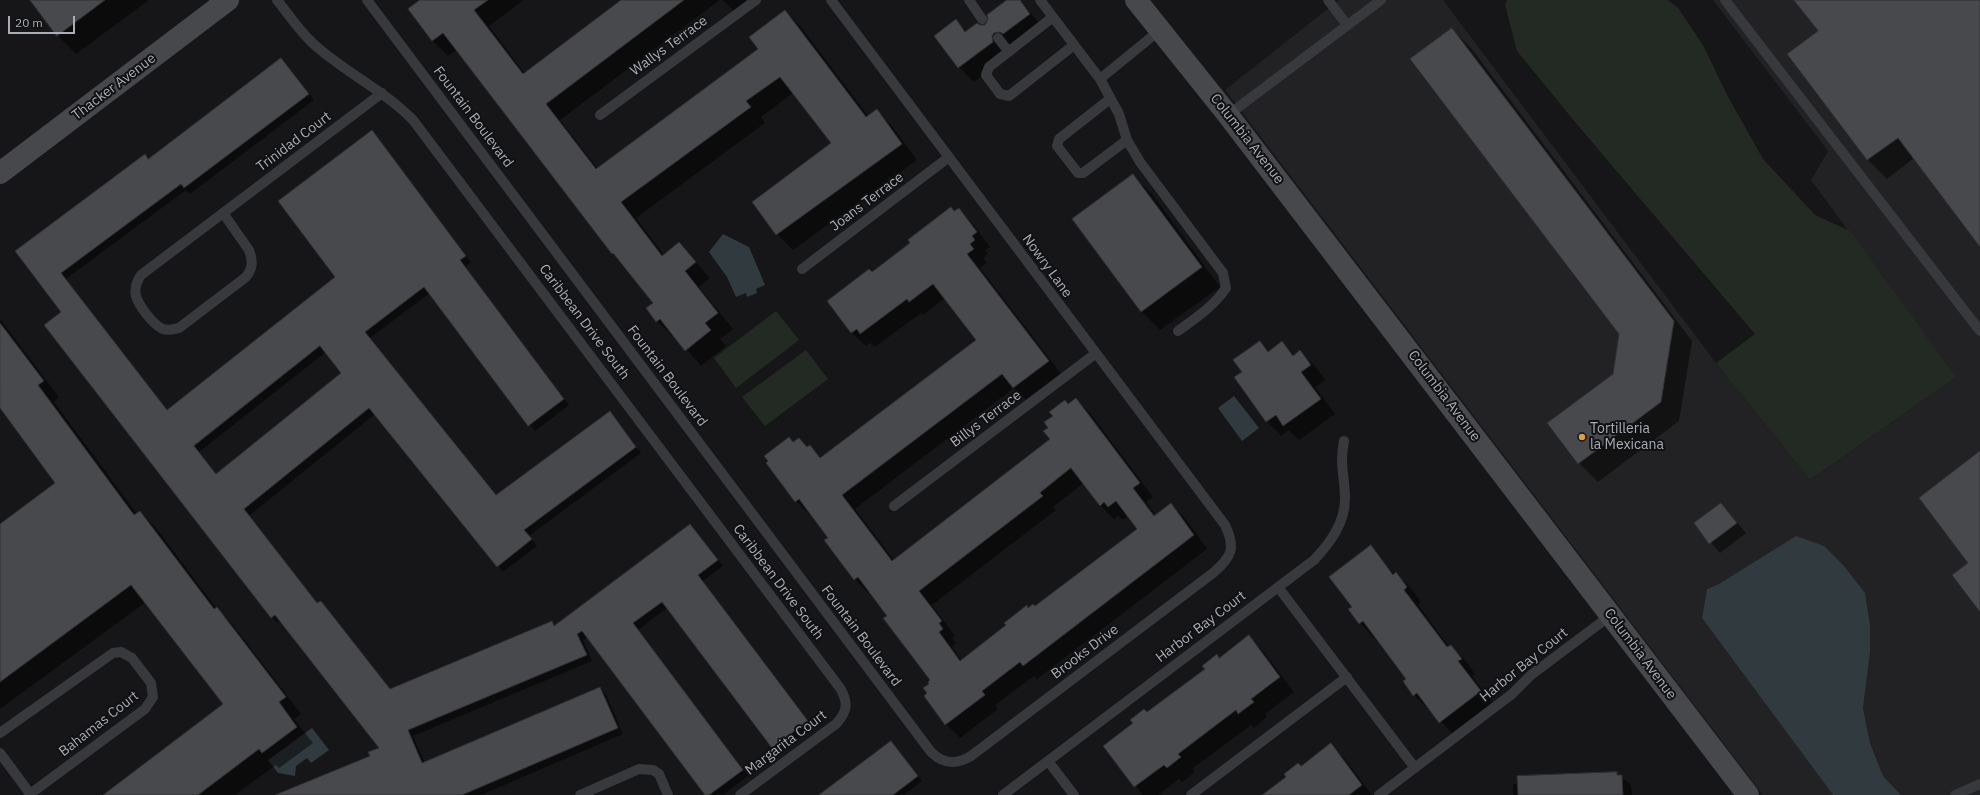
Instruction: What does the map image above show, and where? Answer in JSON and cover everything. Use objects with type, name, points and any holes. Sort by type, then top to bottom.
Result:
[{"type":"street","name":"Thacker Avenue","points":[[0,173],[228,0]]},
{"type":"street","name":"Columbia Avenue","points":[[1136,0],[1228,114],[1748,795]]},
{"type":"lane","name":"Caribbean Drive South","points":[[277,0],[301,31],[318,48],[382,93],[413,120],[840,688]]},
{"type":"lane","name":"Fountain Boulevard","points":[[367,0],[931,752],[936,757],[949,763]]},
{"type":"lane","name":"Wallys Terrace","points":[[600,115],[756,0]]},
{"type":"lane","name":"Nowry Lane","points":[[832,0],[1095,354],[1225,525],[1231,544],[1231,552]]},
{"type":"lane","points":[[969,0],[982,19]]},
{"type":"lane","points":[[1040,0],[1100,79],[1119,114],[1127,140],[1140,162],[1219,267],[1225,280],[1226,288],[1210,308],[1178,331]]},
{"type":"lane","points":[[1328,0],[1347,25]]},
{"type":"lane","points":[[1228,114],[1381,0]]},
{"type":"lane","points":[[1725,0],[1980,331]]},
{"type":"lane","points":[[1053,18],[989,67],[986,75],[1000,94],[1009,96],[1074,45]]},
{"type":"lane","points":[[1100,79],[1160,30]]},
{"type":"lane","points":[[998,38],[1009,52]]},
{"type":"lane","name":"Trinidad Court","points":[[222,213],[249,250],[252,257],[251,271],[246,277],[179,328],[165,329],[159,327],[138,301],[136,295],[137,282],[141,275],[222,213],[382,93]]},
{"type":"lane","points":[[1110,99],[1059,139],[1057,146],[1078,173],[1084,173],[1127,140]]},
{"type":"lane","name":"Joans Terrace","points":[[802,269],[949,157]]},
{"type":"lane","name":"Billys Terrace","points":[[894,506],[1095,354]]},
{"type":"lane","name":"Harbor Bay Court","points":[[1003,795],[1314,560],[1324,550],[1339,527],[1345,502],[1340,457],[1344,441]]},
{"type":"lane","name":"Brooks Drive","points":[[949,763],[956,763],[971,756],[1213,573],[1221,566],[1231,552]]},
{"type":"lane","points":[[1278,587],[1415,768]]},
{"type":"lane","name":"Harbor Bay Court","points":[[1379,795],[1512,694],[1530,675],[1588,631],[1611,616]]},
{"type":"lane","name":"Bahamas Court","points":[[0,733],[113,653],[121,652],[132,658],[151,683],[153,697],[145,710],[30,795]]},
{"type":"lane","points":[[1191,795],[1347,677]]},
{"type":"lane","name":"Margarita Court","points":[[740,795],[836,724],[846,710],[847,704],[840,688]]},
{"type":"lane","points":[[0,753],[30,795]]},
{"type":"lane","points":[[1048,760],[1074,795]]},
{"type":"lane","points":[[580,795],[639,769],[646,769],[659,774],[668,795]]},
{"type":"lane","points":[[1955,795],[1980,784]]},
{"type":"shaded area","points":[[1339,0],[1443,0],[1716,363],[1810,480],[1956,377],[1811,180],[1828,151],[1713,0],[1980,0],[1980,795],[1901,795],[1883,777],[1870,743],[1863,708],[1870,653],[1870,624],[1865,593],[1719,584],[1707,589],[1702,618],[1833,795],[1763,795],[1225,90]]},
{"type":"shaded area","points":[[1507,0],[1668,0],[1678,8],[1703,45],[1727,95],[1763,159],[1815,215],[1850,231],[1956,377],[1810,480],[1716,363],[1755,334],[1575,122],[1517,51],[1505,5]]},
{"type":"shaded area","points":[[723,234],[749,247],[765,285],[756,289],[757,293],[747,297],[746,293],[736,297],[727,277],[709,252]]},
{"type":"shaded area","points":[[776,311],[799,340],[736,388],[714,358]]},
{"type":"shaded area","points":[[806,350],[828,379],[765,426],[742,397]]},
{"type":"shaded area","points":[[1234,396],[1259,428],[1242,441],[1218,408]]},
{"type":"shaded area","points":[[1796,536],[1824,546],[1844,566],[1865,593],[1870,624],[1870,653],[1863,708],[1870,743],[1883,776],[1901,795],[1833,795],[1702,618],[1707,589],[1719,584]]},
{"type":"shaded area","points":[[312,728],[329,750],[311,763],[307,758],[296,766],[295,776],[278,773],[268,760]]},
{"type":"building","points":[[30,0],[105,0],[57,36]]},
{"type":"building","points":[[420,0],[488,0],[474,10],[523,74],[621,0],[684,0],[546,104],[596,169],[758,49],[749,37],[785,10],[866,117],[877,109],[902,144],[776,235],[752,202],[831,143],[780,77],[746,101],[751,107],[621,202],[662,256],[679,242],[696,262],[685,271],[718,313],[705,323],[711,330],[685,351],[660,319],[656,322],[646,308],[653,303],[613,253],[612,254],[443,33],[432,41],[408,9]]},
{"type":"building","points":[[1007,0],[1020,0],[1030,14],[1003,34],[1000,32],[994,33],[992,36],[993,42],[958,68],[934,36],[956,19],[965,32],[977,23],[980,25],[985,25],[988,19],[987,15]]},
{"type":"building","points":[[1794,0],[1980,0],[1980,247],[1898,138],[1867,160],[1787,54],[1818,31]]},
{"type":"building","points":[[1452,28],[1674,321],[1661,402],[1578,464],[1547,423],[1613,374],[1619,334],[1410,59]]},
{"type":"building","points":[[281,58],[309,94],[184,188],[181,184],[61,273],[167,410],[335,277],[278,201],[372,130],[466,256],[460,260],[564,399],[528,426],[424,287],[365,332],[496,495],[610,411],[636,447],[524,530],[532,539],[497,567],[369,408],[244,509],[317,603],[321,601],[390,689],[552,621],[554,626],[690,524],[718,560],[698,575],[808,721],[772,748],[662,602],[633,623],[743,770],[709,795],[705,795],[582,631],[577,634],[587,655],[408,730],[422,763],[600,687],[618,728],[462,795],[275,795],[370,756],[368,752],[379,748],[275,615],[271,618],[44,325],[61,312],[15,251],[145,154],[148,159]],"holes":[[[320,346],[341,373],[216,474],[194,446]]]},
{"type":"building","points":[[1133,174],[1202,267],[1141,312],[1072,219]]},
{"type":"building","points":[[951,207],[954,211],[959,208],[977,232],[972,236],[975,240],[970,244],[974,249],[967,254],[1049,361],[1013,388],[1002,374],[842,495],[892,561],[1050,439],[1043,431],[1048,428],[1044,422],[1053,416],[1049,412],[1065,400],[1068,404],[1076,398],[1140,483],[1133,488],[1154,516],[1171,503],[1194,535],[1023,666],[1020,662],[982,691],[985,695],[945,725],[924,696],[927,693],[923,688],[929,684],[928,682],[930,680],[883,618],[887,616],[858,577],[854,580],[824,540],[828,538],[799,499],[795,502],[766,463],[768,461],[764,456],[789,437],[793,442],[799,438],[807,447],[810,445],[820,458],[976,340],[933,284],[909,302],[907,299],[860,334],[857,329],[851,333],[827,301],[869,269],[872,272],[910,243],[908,240]],"holes":[[[1071,468],[1100,506],[1104,502],[1108,507],[1116,501],[1137,529],[1035,606],[1033,604],[1028,608],[1027,605],[1004,623],[1006,625],[960,661],[939,632],[943,629],[939,623],[942,621],[919,591],[1043,496],[1040,493]]]},
{"type":"building","points":[[0,323],[44,381],[38,385],[134,515],[140,511],[214,609],[217,607],[286,697],[279,702],[297,727],[262,753],[259,749],[198,795],[103,795],[223,704],[131,585],[0,682],[0,524],[55,483],[0,408]]},
{"type":"building","points":[[1260,341],[1268,352],[1282,341],[1293,356],[1300,350],[1311,365],[1301,372],[1321,399],[1283,426],[1276,415],[1266,422],[1234,377],[1242,372],[1233,360]]},
{"type":"building","points":[[1980,451],[1980,612],[1952,575],[1968,563],[1919,498]]},
{"type":"building","points":[[1721,503],[1737,523],[1709,544],[1694,523]]},
{"type":"building","points":[[1371,545],[1393,575],[1396,572],[1407,587],[1404,590],[1447,647],[1451,645],[1462,659],[1458,661],[1481,691],[1439,723],[1417,693],[1413,696],[1403,681],[1406,679],[1363,621],[1359,624],[1348,609],[1352,607],[1329,577]]},
{"type":"building","points":[[1249,635],[1280,677],[1251,699],[1254,702],[1238,714],[1236,710],[1178,754],[1181,757],[1167,768],[1164,765],[1134,787],[1103,746],[1133,723],[1130,720],[1144,709],[1147,712],[1205,669],[1202,666],[1217,654],[1219,658]]},
{"type":"building","points":[[891,741],[918,776],[893,795],[819,795]]},
{"type":"building","points":[[1331,743],[1362,785],[1349,795],[1262,795],[1286,777],[1284,774],[1298,763],[1301,766]]},
{"type":"building","points":[[1617,772],[1617,775],[1622,775],[1623,795],[1518,795],[1517,776]]},
{"type":"place","name":"Tortilleria la Mexicana","points":[[1582,437]]}]
